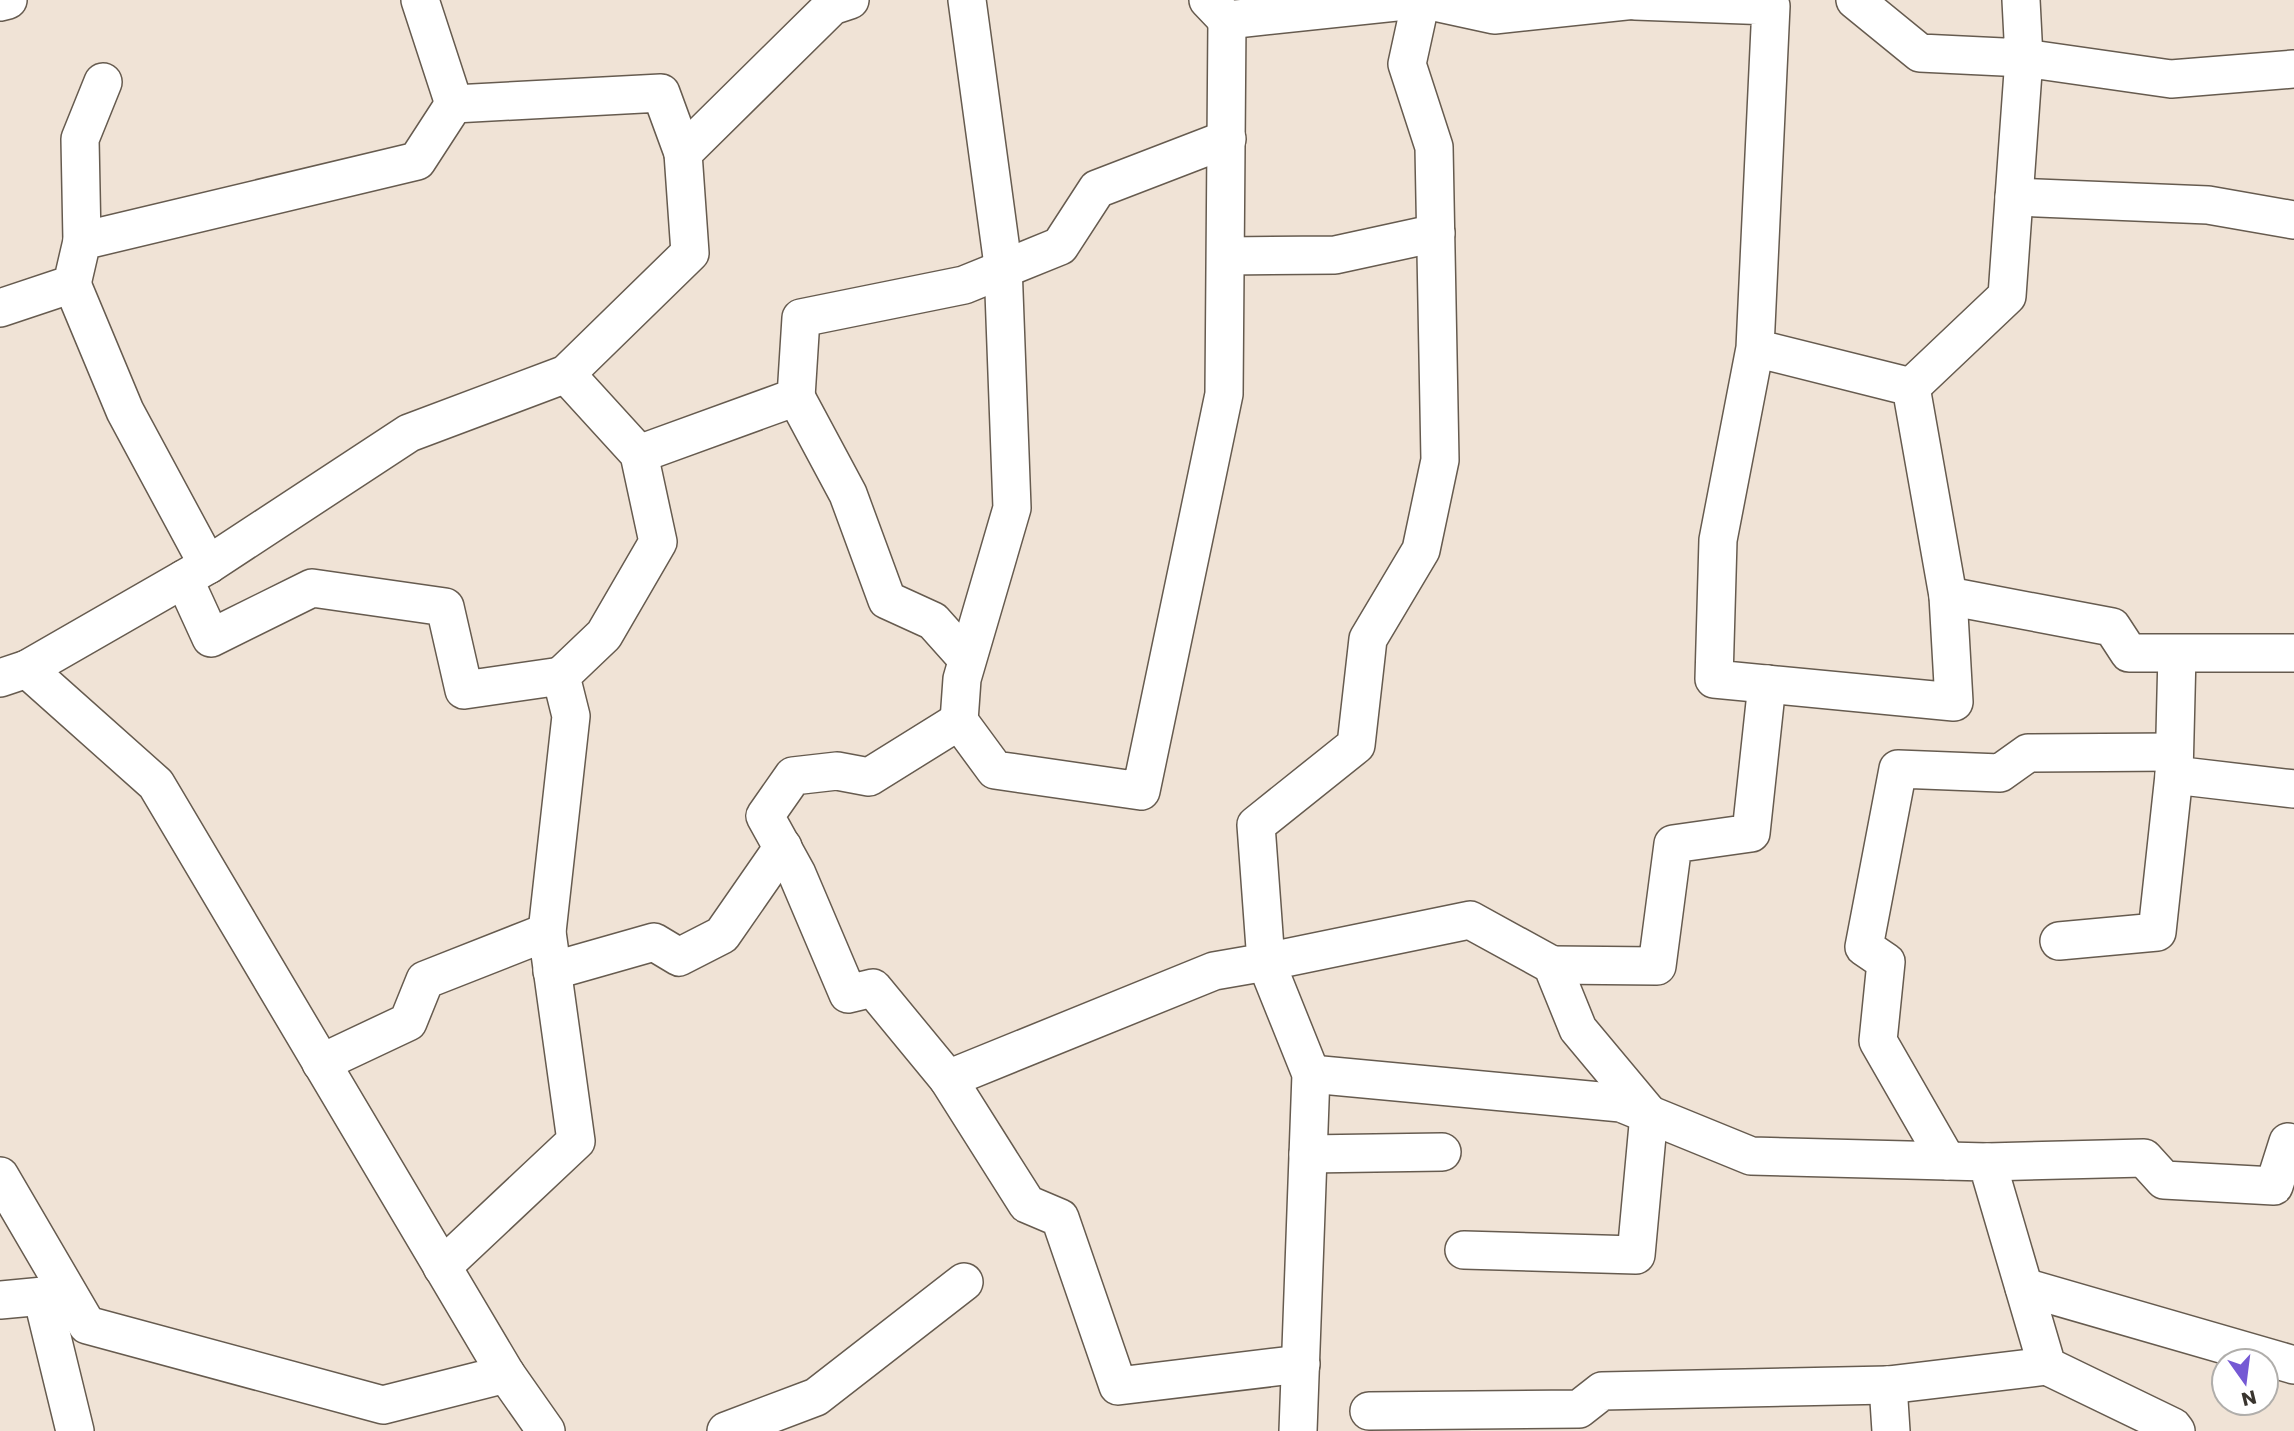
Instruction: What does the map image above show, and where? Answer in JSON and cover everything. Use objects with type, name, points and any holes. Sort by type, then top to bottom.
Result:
[{"type":"street","points":[[0,2],[8,0]]},
{"type":"street","points":[[420,0],[454,104]]},
{"type":"street","points":[[682,153],[832,6],[850,0]]},
{"type":"street","points":[[967,0],[1003,269],[1012,508],[961,679],[958,721],[995,770],[1141,791],[1224,394],[1227,139],[1218,10],[1415,0]]},
{"type":"street","points":[[1298,1431],[1311,1074],[1266,962],[1256,825],[1356,745],[1368,639],[1421,551],[1440,460],[1434,147],[1406,64],[1423,0],[1494,15],[1635,0],[1771,6],[1755,348],[1718,540],[1714,679],[1954,702],[1948,596],[1911,387]]},
{"type":"street","points":[[1855,0],[1920,53],[2024,58],[2171,79],[2294,69]]},
{"type":"street","points":[[1911,387],[2007,296],[2024,58],[2021,0]]},
{"type":"street","points":[[103,82],[80,139],[82,241],[72,284],[196,572],[211,638],[312,588],[445,607],[464,690],[561,676],[604,635],[658,542],[639,454],[566,374]]},
{"type":"street","points":[[454,104],[661,93],[682,153],[690,253],[566,374],[409,433],[196,572],[14,673],[156,784],[506,1374],[546,1431]]},
{"type":"street","points":[[82,241],[417,161],[454,104]]},
{"type":"street","points":[[967,659],[933,621],[887,600],[848,495],[796,397],[801,318],[964,285],[1060,246],[1097,189],[1227,139]]},
{"type":"street","points":[[2014,197],[2208,205],[2294,220]]},
{"type":"street","points":[[1226,256],[1335,255],[1436,233]]},
{"type":"street","points":[[0,309],[72,284]]},
{"type":"street","points":[[1755,348],[1911,387]]},
{"type":"street","points":[[639,454],[796,397]]},
{"type":"street","points":[[1948,596],[2112,627],[2129,653],[2294,653]]},
{"type":"street","points":[[2059,941],[2157,932],[2174,763],[2177,654]]},
{"type":"street","points":[[442,1267],[576,1141],[547,932],[571,716],[561,676]]},
{"type":"street","points":[[948,1079],[1214,971],[1470,920],[1552,965],[1657,966],[1673,844],[1751,833],[1768,684]]},
{"type":"street","points":[[958,721],[869,777],[837,771],[793,776],[765,816],[797,874],[848,994],[873,988],[948,1079],[1027,1204],[1060,1218],[1118,1386],[1301,1364]]},
{"type":"street","points":[[1947,1161],[1878,1041],[1886,962],[1864,947],[1898,769],[2000,774],[2028,753],[2174,763],[2294,789]]},
{"type":"street","points":[[552,971],[654,942],[679,957],[722,935],[783,847]]},
{"type":"street","points":[[321,1063],[408,1022],[425,980],[547,932]]},
{"type":"street","points":[[1464,1250],[1636,1255],[1649,1114],[1578,1029],[1552,965]]},
{"type":"street","points":[[1311,1074],[1621,1103],[1751,1156],[1987,1162],[2144,1158],[2164,1180],[2274,1186],[2288,1142],[2294,1144]]},
{"type":"street","points":[[1308,1154],[1442,1152]]},
{"type":"street","points":[[1987,1162],[2048,1366]]},
{"type":"street","points":[[0,1176],[56,1295],[75,1431]]},
{"type":"street","points":[[726,1431],[816,1396],[964,1282]]},
{"type":"street","points":[[2024,1287],[2294,1365]]},
{"type":"street","points":[[0,1300],[56,1295],[87,1325],[383,1405],[506,1374]]},
{"type":"street","points":[[1368,1411],[1579,1409],[1602,1391],[1888,1385],[2048,1366],[2173,1427],[2176,1431]]},
{"type":"street","points":[[1888,1385],[1891,1431]]}]
